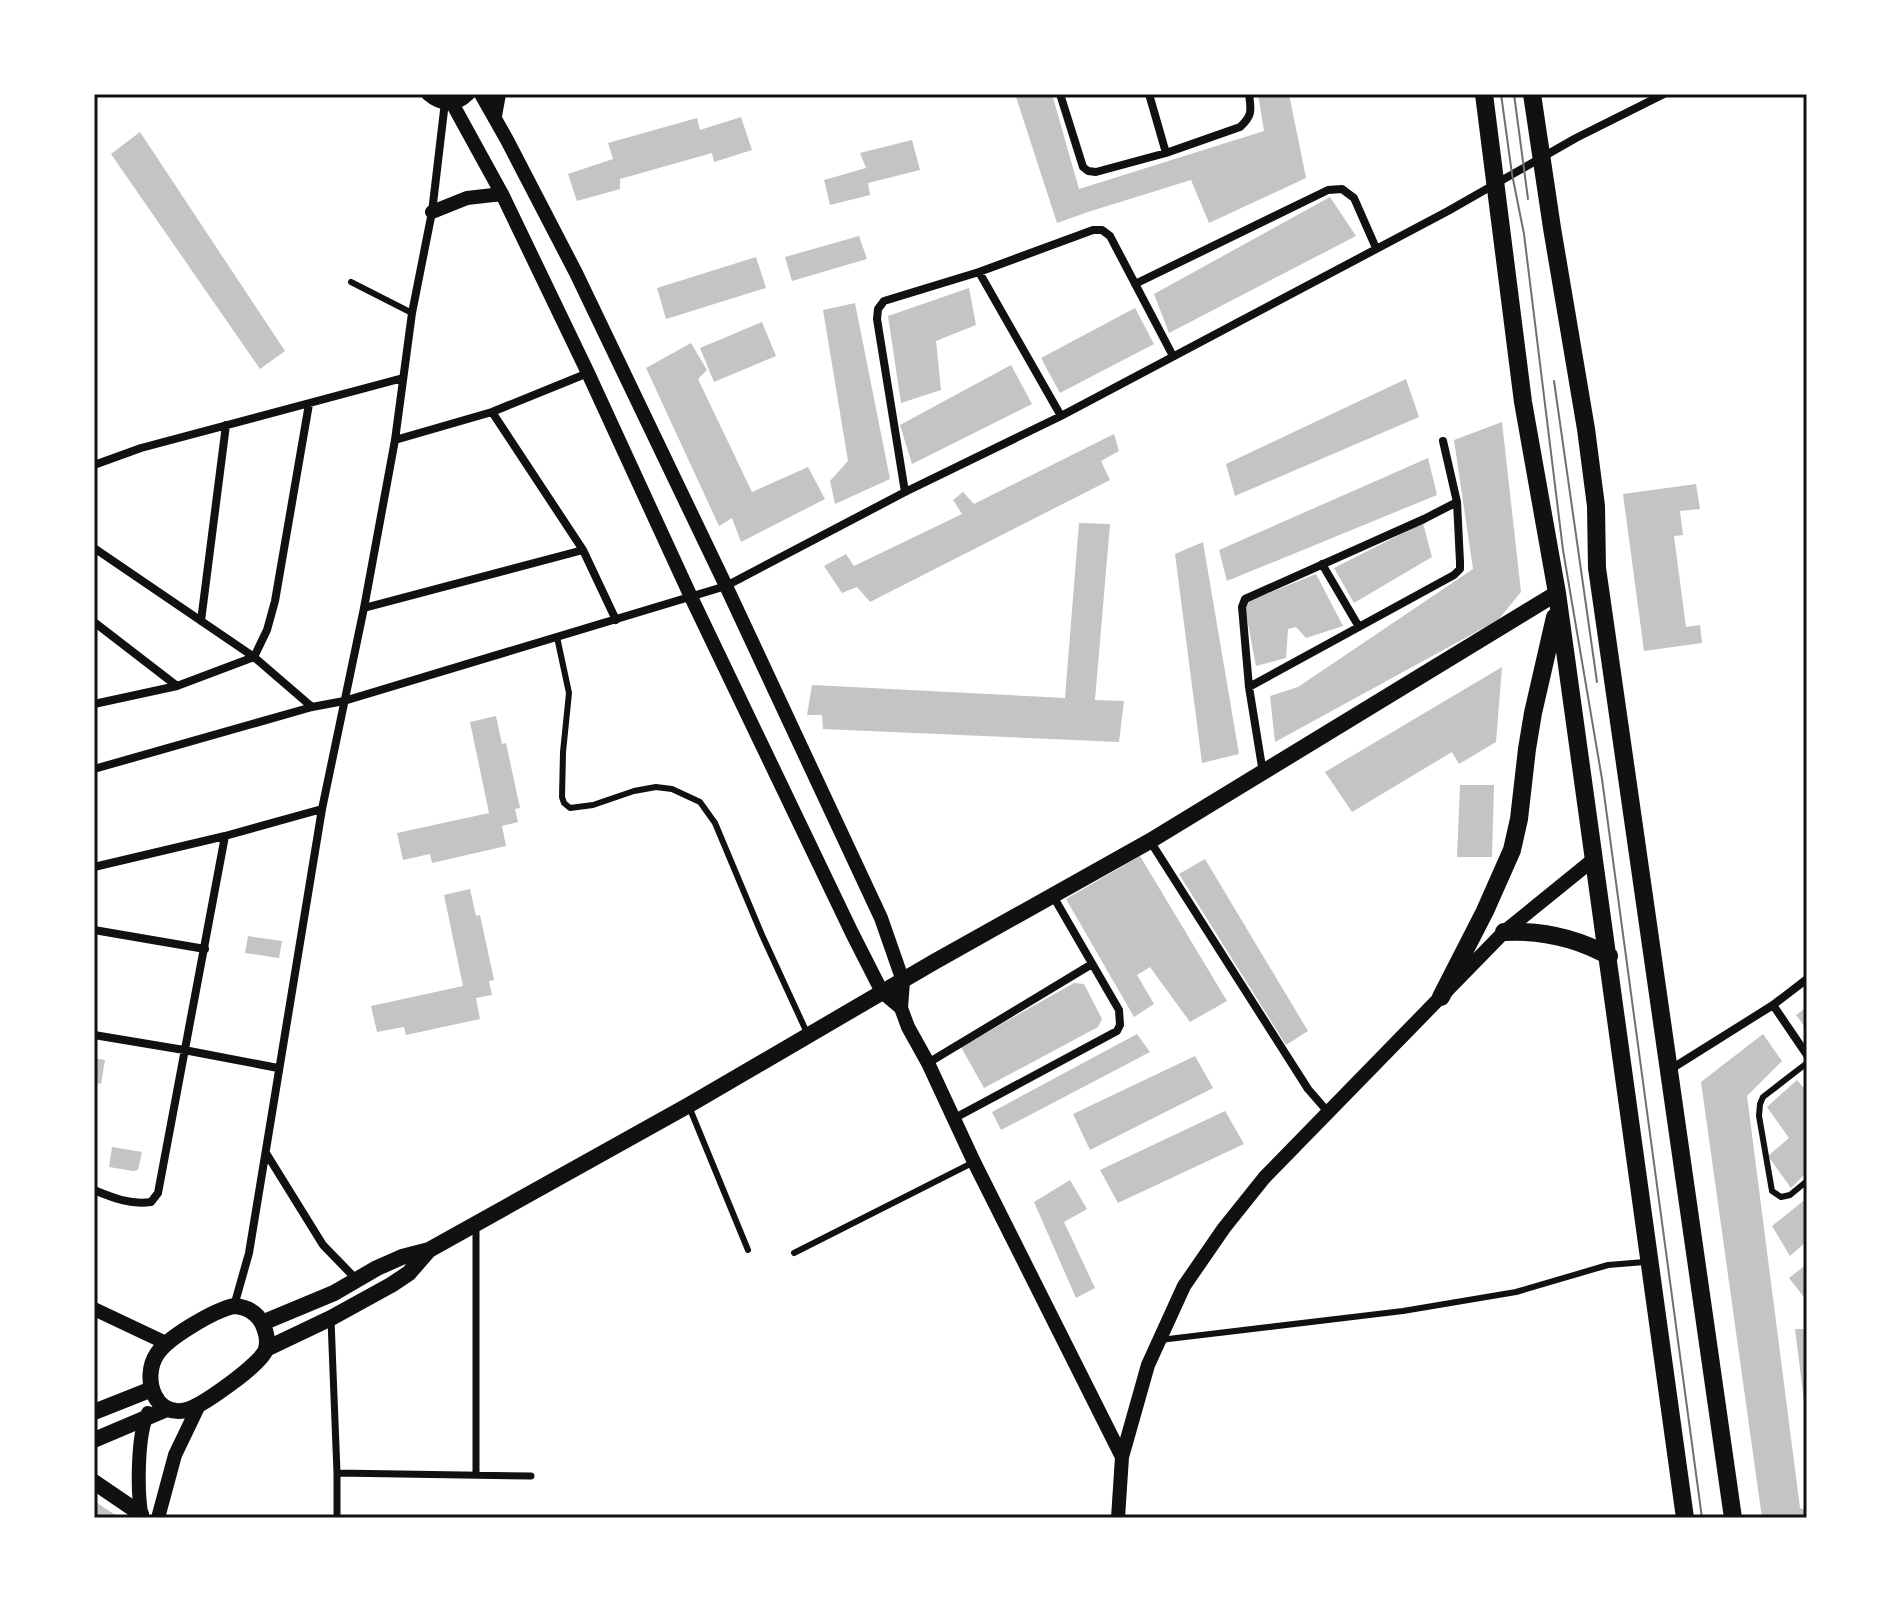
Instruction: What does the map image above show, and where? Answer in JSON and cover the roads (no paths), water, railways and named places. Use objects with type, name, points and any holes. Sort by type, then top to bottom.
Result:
[{"type":"main road","points":[[1484,94],[1523,402],[1557,600],[1609,956],[1685,1518]]},
{"type":"main road","points":[[1532,94],[1586,429],[1596,506],[1597,568],[1733,1518]]},
{"type":"main road","points":[[262,1323],[317,1300],[402,1257],[429,1250],[476,1224],[1150,841],[1557,600]]},
{"type":"main road","points":[[1441,997],[1512,850],[1533,713],[1557,600]]},
{"type":"main road","points":[[1504,932],[1525,931],[1569,938],[1609,956]]},
{"type":"main road","points":[[266,1349],[331,1318],[409,1273],[429,1250]]},
{"type":"main road","points":[[245,1307],[254,1312],[262,1323],[266,1349],[262,1358],[248,1371],[199,1405],[176,1412],[158,1399],[151,1369],[156,1355],[166,1343],[224,1308],[245,1307]]},
{"type":"main road","points":[[94,1412],[158,1399]]},
{"type":"main road","points":[[94,1440],[144,1419],[158,1399]]},
{"type":"main road","points":[[94,1482],[142,1516]]},
{"type":"street","points":[[428,94],[437,102],[448,102],[468,94]]},
{"type":"street","points":[[481,94],[576,273],[726,586],[881,918],[903,981],[901,1008],[908,1027],[1122,1457]]},
{"type":"street","points":[[495,116],[499,94]]},
{"type":"street","points":[[1060,94],[1083,167],[1096,172],[1166,153],[1240,127],[1248,120],[1251,110],[1249,94]]},
{"type":"street","points":[[1149,94],[1166,153]]},
{"type":"street","points":[[94,769],[312,707],[344,701],[726,586],[905,492],[1061,416],[1448,211],[1576,138],[1664,94]]},
{"type":"street","points":[[448,102],[502,194],[691,597],[882,992],[901,1008]]},
{"type":"street","points":[[234,1306],[249,1253],[322,809],[395,440],[412,313],[432,212],[448,102]]},
{"type":"street","points":[[1135,284],[1328,190],[1342,189],[1354,198],[1376,248]]},
{"type":"street","points":[[432,212],[467,198],[502,194]]},
{"type":"street","points":[[905,492],[877,319],[878,309],[884,301],[979,272],[1093,230],[1102,230],[1110,236],[1173,356]]},
{"type":"street","points":[[979,272],[1061,416]]},
{"type":"street","points":[[395,440],[492,412],[588,373]]},
{"type":"street","points":[[94,465],[141,448],[403,378]]},
{"type":"street","points":[[94,704],[177,686],[254,657],[267,630],[275,601],[309,404]]},
{"type":"street","points":[[492,412],[583,550],[616,620]]},
{"type":"street","points":[[201,621],[226,425]]},
{"type":"street","points":[[1249,687],[1460,569],[1457,502],[1443,441]]},
{"type":"street","points":[[1263,773],[1249,687],[1243,603],[1250,596],[1457,502]]},
{"type":"street","points":[[94,548],[254,657],[312,707]]},
{"type":"street","points":[[364,608],[583,550]]},
{"type":"street","points":[[1322,564],[1359,627]]},
{"type":"street","points":[[94,622],[177,686]]},
{"type":"street","points":[[94,867],[322,809]]},
{"type":"street","points":[[94,1190],[110,1197],[141,1203],[151,1202],[158,1193],[225,836]]},
{"type":"street","points":[[1150,841],[1308,1089],[1328,1112]]},
{"type":"street","points":[[1118,1518],[1122,1457],[1148,1365],[1184,1286],[1224,1228],[1264,1178],[1504,932],[1594,859]]},
{"type":"street","points":[[953,1119],[1117,1031],[1120,1025],[1119,1010],[1052,896]]},
{"type":"street","points":[[94,930],[205,949]]},
{"type":"street","points":[[928,1063],[1092,964]]},
{"type":"street","points":[[1668,1071],[1773,1005],[1807,979]]},
{"type":"street","points":[[1773,1005],[1807,1055]]},
{"type":"street","points":[[94,1035],[278,1068]]},
{"type":"street","points":[[266,1153],[323,1245],[356,1279]]},
{"type":"street","points":[[476,1224],[476,1475]]},
{"type":"street","points":[[94,1309],[166,1343]]},
{"type":"street","points":[[331,1318],[337,1518]]},
{"type":"street","points":[[158,1518],[175,1455],[199,1405]]},
{"type":"street","points":[[142,1516],[141,1438],[144,1419]]},
{"type":"street","points":[[337,1473],[531,1476]]},
{"type":"lane","points":[[351,282],[412,313]]},
{"type":"lane","points":[[557,637],[569,693],[563,752],[564,803],[570,808],[593,805],[656,787],[672,789],[700,802],[715,823],[808,1035]]},
{"type":"lane","points":[[1807,1063],[1763,1097],[1759,1116],[1772,1191],[1781,1197],[1790,1195],[1807,1181]]},
{"type":"lane","points":[[689,1105],[748,1250]]},
{"type":"lane","points":[[794,1253],[974,1162]]},
{"type":"lane","points":[[1160,1340],[1417,1309],[1516,1292],[1608,1265],[1650,1262]]},
{"type":"tram line","points":[[1501,94],[1524,234],[1563,550],[1602,779],[1702,1518]]},
{"type":"tram line","points":[[1514,94],[1528,199]]},
{"type":"tram line","points":[[1554,381],[1597,682]]}]
